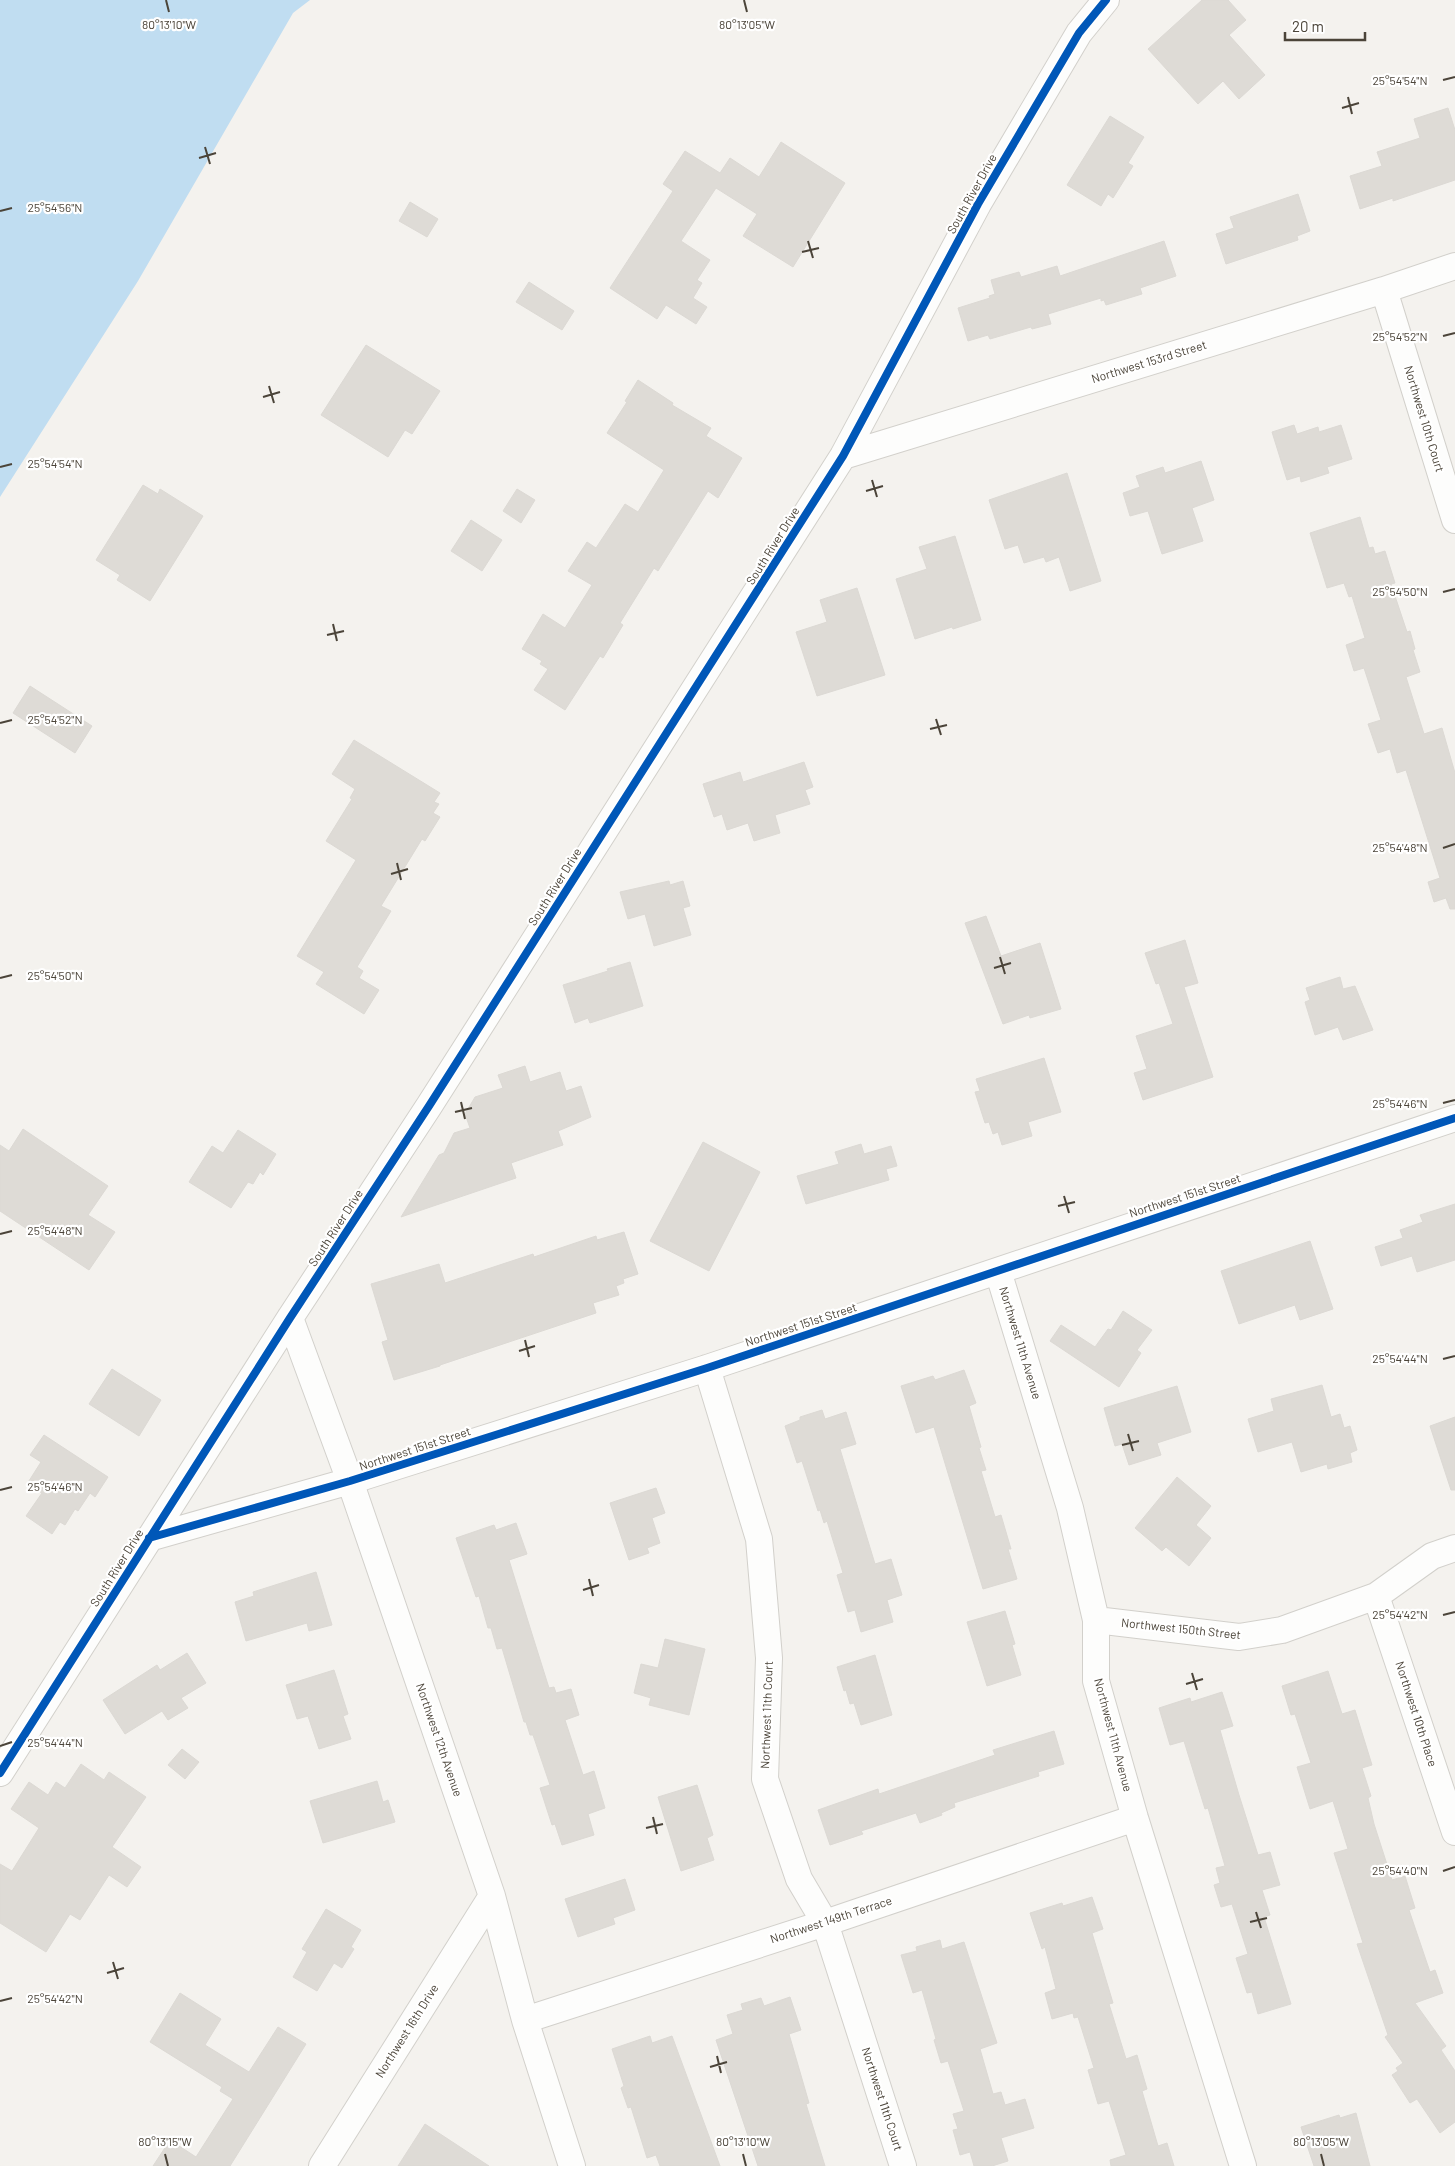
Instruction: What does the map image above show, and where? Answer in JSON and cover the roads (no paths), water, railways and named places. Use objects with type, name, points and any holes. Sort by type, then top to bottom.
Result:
[{"type":"street","name":"South River Drive","points":[[0,1773],[290,1318],[429,1106],[843,456],[978,204],[1079,33],[1106,0]]},
{"type":"street","name":"Northwest 153rd Street","points":[[843,456],[1384,290],[1455,266]]},
{"type":"street","name":"Northwest 10th Court","points":[[1384,290],[1455,520]]},
{"type":"street","name":"Northwest 151st Street","points":[[149,1538],[350,1481],[707,1368],[1455,1118]]},
{"type":"street","name":"Northwest 11th Avenue","points":[[998,1271],[1070,1508],[1096,1620],[1096,1681],[1135,1818],[1243,2166]]},
{"type":"street","name":"Northwest 12th Avenue","points":[[290,1318],[350,1481],[492,1896],[525,2020],[572,2166]]},
{"type":"street","name":"Northwest 11th Court","points":[[707,1368],[758,1539],[769,1658],[765,1779],[799,1879],[825,1923],[903,2166]]},
{"type":"street","name":"Northwest 150th Street","points":[[1096,1620],[1239,1637],[1282,1630],[1376,1596],[1432,1556],[1455,1548]]},
{"type":"street","name":"Northwest 10th Place","points":[[1376,1596],[1455,1832]]},
{"type":"street","name":"Northwest 149th Terrace","points":[[525,2020],[825,1923],[1135,1818]]},
{"type":"street","name":"Northwest 16th Drive","points":[[322,2166],[492,1896]]},
{"type":"water","points":[[0,0],[310,0],[293,13],[138,281],[0,497]]}]
